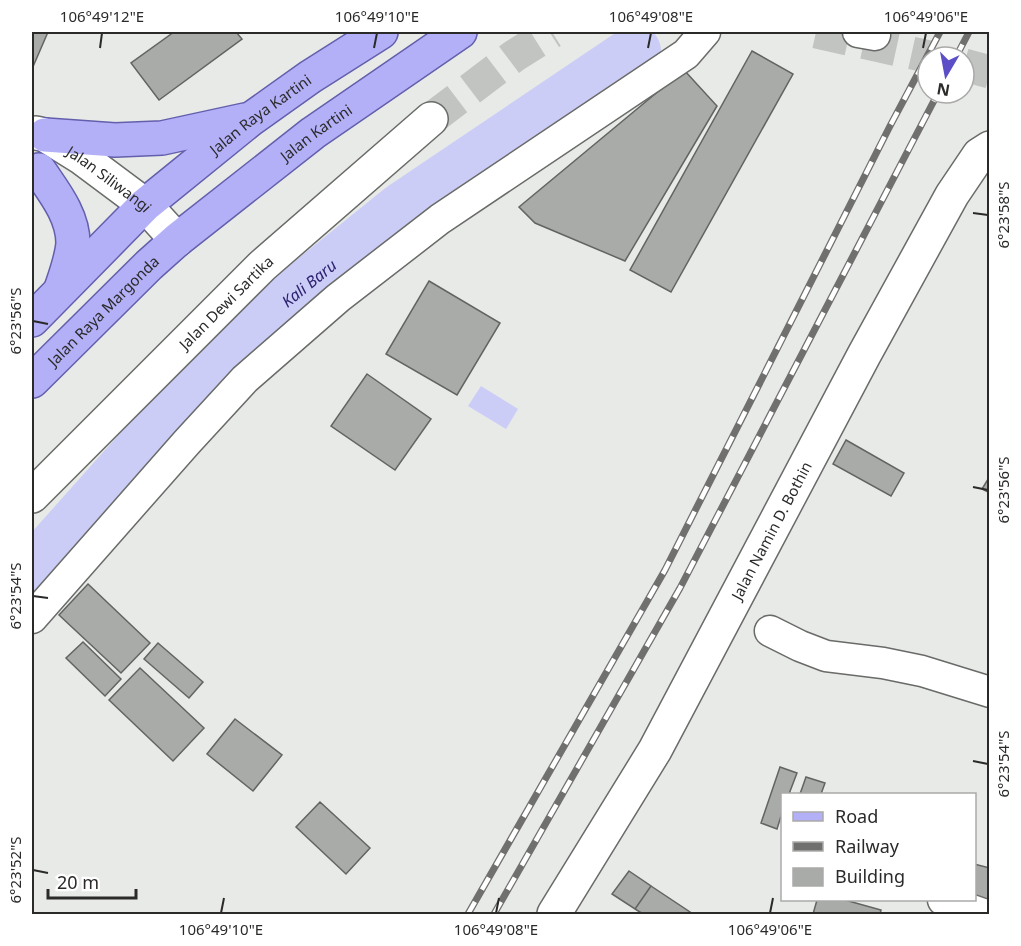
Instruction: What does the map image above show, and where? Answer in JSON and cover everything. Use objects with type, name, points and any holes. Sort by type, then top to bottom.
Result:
[{"type":"main road","name":"Jalan Raya Kartini","points":[[145,205],[251,119],[310,77],[381,32]]},
{"type":"main road","name":"Jalan Kartini","points":[[177,240],[313,134],[460,32]]},
{"type":"main road","points":[[38,133],[115,140],[162,138],[251,119]]},
{"type":"main road","points":[[35,168],[63,207],[70,225],[73,242],[61,289]]},
{"type":"main road","points":[[32,320],[145,205]]},
{"type":"main road","name":"Jalan Raya Margonda","points":[[32,381],[177,240]]},
{"type":"street","points":[[32,618],[238,387],[338,298],[440,219],[686,54],[705,32]]},
{"type":"street","name":"Jalan Dewi Sartika","points":[[32,496],[262,266],[431,119]]},
{"type":"street","name":"Jalan Siliwangi","points":[[38,133],[81,158],[145,205],[177,240]]},
{"type":"street","name":"Jalan Namin D. Bothin","points":[[554,915],[654,750],[858,365],[952,195],[979,155],[990,148]]},
{"type":"street","points":[[770,631],[826,656],[883,663],[922,671],[990,692]]},
{"type":"street","points":[[946,901],[983,915]]},
{"type":"water","points":[[481,386],[518,409],[506,429],[468,406]]},
{"type":"building","points":[[32,32],[48,32],[32,69]]},
{"type":"building","points":[[174,32],[236,32],[242,39],[159,100],[131,63]]},
{"type":"building","points":[[752,51],[793,74],[671,292],[630,270]]},
{"type":"building","points":[[684,70],[717,106],[625,261],[535,223],[519,207]]},
{"type":"building","points":[[429,281],[500,323],[457,395],[386,354]]},
{"type":"building","points":[[367,374],[431,419],[395,470],[331,426]]},
{"type":"building","points":[[846,440],[904,473],[891,496],[833,464]]},
{"type":"building","points":[[990,476],[990,493],[982,489]]},
{"type":"building","points":[[88,584],[150,643],[121,673],[59,615]]},
{"type":"building","points":[[83,642],[121,679],[105,696],[66,658]]},
{"type":"building","points":[[158,643],[203,682],[189,698],[144,659]]},
{"type":"building","points":[[140,668],[204,728],[173,761],[109,700]]},
{"type":"building","points":[[235,719],[282,755],[253,791],[207,754]]},
{"type":"building","points":[[780,767],[797,773],[789,793],[781,793],[781,816],[777,829],[761,823]]},
{"type":"building","points":[[806,777],[825,783],[821,793],[800,793]]},
{"type":"building","points":[[320,802],[370,848],[346,874],[296,827]]},
{"type":"building","points":[[976,864],[990,868],[990,900],[976,896]]},
{"type":"building","points":[[629,871],[651,886],[635,909],[612,894]]},
{"type":"building","points":[[651,886],[693,914],[643,914],[635,909]]},
{"type":"building","points":[[817,901],[849,901],[881,910],[880,914],[813,914]]},
{"type":"waterway","name":"Kali Baru","points":[[32,571],[179,406],[272,313],[402,208],[635,51]]},
{"type":"tunnel","points":[[431,119],[514,56],[552,32]]},
{"type":"tunnel","points":[[816,32],[916,54]]},
{"type":"tunnel","points":[[976,68],[990,72]]},
{"type":"railway","points":[[468,914],[665,570],[940,32]]},
{"type":"railway","points":[[962,45],[969,32]]},
{"type":"railway","points":[[494,914],[680,588],[932,105]]}]
